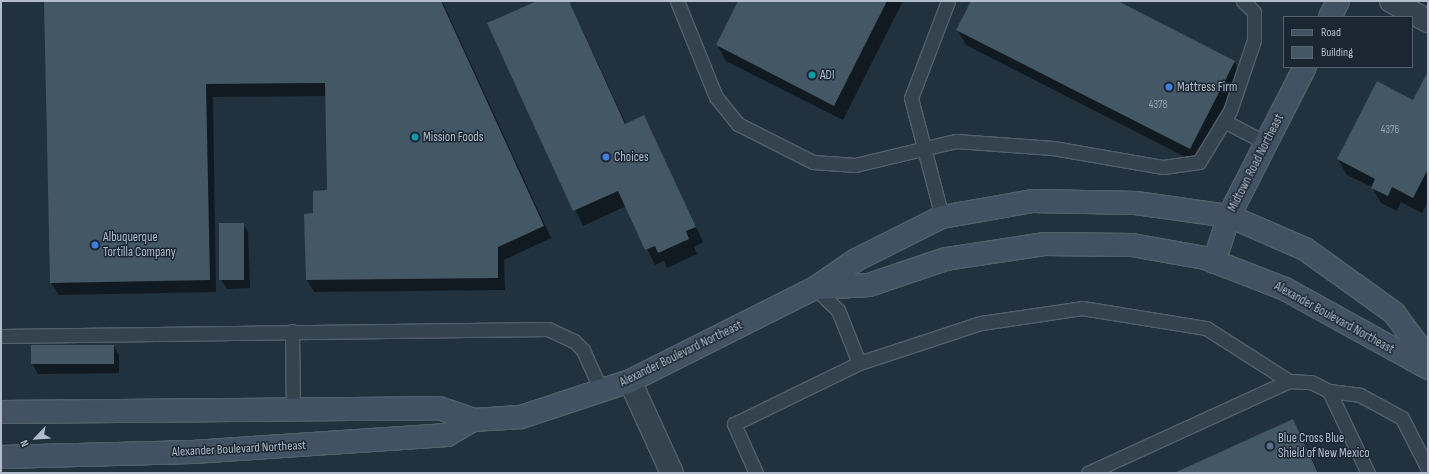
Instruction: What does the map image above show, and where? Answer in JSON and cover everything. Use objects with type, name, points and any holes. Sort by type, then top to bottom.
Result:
[{"type":"street","points":[[1330,16],[1338,1]]},
{"type":"street","points":[[1391,1],[1428,21]]},
{"type":"street","name":"Midtown Road Northeast","points":[[1214,262],[1229,216],[1304,68]]},
{"type":"street","name":"Alexander Boulevard Northeast","points":[[1,412],[439,408],[473,420],[521,417],[630,381],[816,288],[856,260],[942,217],[1033,201],[1136,203],[1229,216],[1318,258],[1394,313],[1428,359]]},
{"type":"street","name":"Alexander Boulevard Northeast","points":[[816,288],[869,285],[946,259],[1044,244],[1132,246],[1214,262],[1285,289],[1428,368]]},
{"type":"street","points":[[630,381],[672,473]]},
{"type":"street","name":"Alexander Boulevard Northeast","points":[[1,457],[193,452],[446,435],[473,420]]},
{"type":"lane","points":[[677,1],[716,96],[738,124],[813,162],[855,165],[924,147],[956,141],[1053,148],[1163,167],[1199,162],[1224,121],[1254,40],[1254,12],[1243,1]]},
{"type":"lane","points":[[942,217],[911,98],[948,1]]},
{"type":"lane","points":[[1224,121],[1266,143]]},
{"type":"lane","points":[[816,288],[838,310],[859,363]]},
{"type":"lane","points":[[756,473],[734,424],[859,363],[962,327],[1082,308],[1206,328],[1288,381]]},
{"type":"lane","points":[[1,336],[292,331],[548,329],[574,341],[582,350],[601,390]]},
{"type":"lane","points":[[292,331],[293,409]]},
{"type":"lane","points":[[1088,473],[1288,381],[1311,382],[1329,391],[1360,395],[1402,418],[1428,469]]},
{"type":"lane","points":[[1329,391],[1368,473]]},
{"type":"building","name":"Mission Foods","points":[[44,1],[441,1],[544,226],[498,247],[498,278],[306,280],[304,214],[313,213],[313,191],[327,190],[325,83],[206,84],[210,280],[50,283]]},
{"type":"building","name":"Choices","points":[[537,1],[569,1],[625,124],[644,115],[696,227],[686,231],[689,239],[658,253],[655,246],[645,250],[618,191],[573,211],[487,23]]},
{"type":"building","name":"ADI","points":[[738,1],[887,1],[834,106],[716,45]]},
{"type":"building","points":[[971,1],[1118,1],[1235,61],[1190,149],[956,30]]},
{"type":"building","points":[[1428,71],[1428,169],[1413,198],[1392,187],[1388,196],[1371,188],[1375,179],[1337,159],[1377,81],[1413,100]]},
{"type":"building","points":[[219,223],[244,223],[244,280],[219,280]]},
{"type":"building","points":[[31,345],[114,345],[114,364],[31,364]]},
{"type":"building","name":"Blue Cross Blue Shield of New Mexico","points":[[1293,419],[1318,473],[1174,473]]},
{"type":"place","name":"ADI","points":[[812,75]]},
{"type":"place","name":"Mattress Firm","points":[[1169,87]]},
{"type":"place","name":"Mission Foods","points":[[415,137]]},
{"type":"place","name":"Choices","points":[[606,157]]},
{"type":"place","name":"Albuquerque Tortilla Company","points":[[95,245]]},
{"type":"place","name":"Blue Cross Blue Shield of New Mexico","points":[[1270,446]]}]
